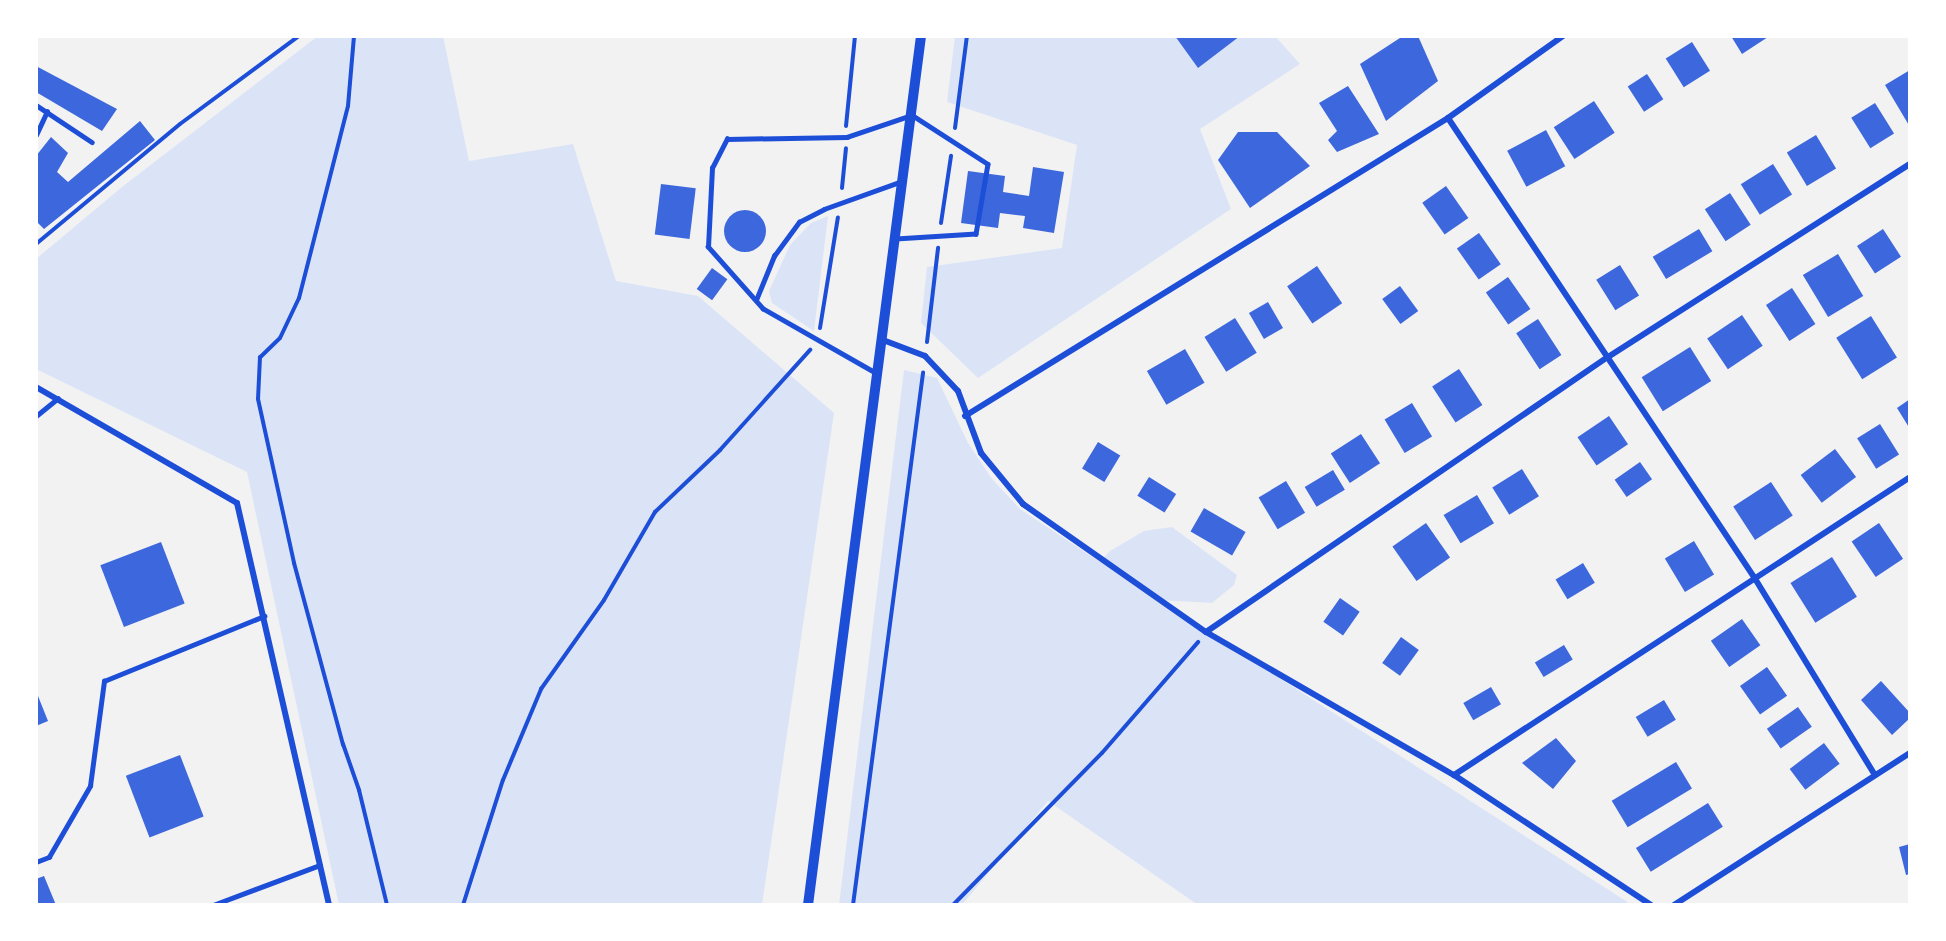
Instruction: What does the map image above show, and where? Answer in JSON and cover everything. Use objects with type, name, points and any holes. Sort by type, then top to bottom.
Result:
[{"type":"street","points":[[808,905],[904,181],[921,36]]},
{"type":"street","points":[[965,416],[1448,118],[1563,36]]},
{"type":"street","points":[[1448,118],[1754,577],[1875,775]]},
{"type":"street","points":[[1206,632],[1608,357],[1910,164]]},
{"type":"street","points":[[883,340],[925,356],[958,392],[965,416],[981,453],[1023,504],[1206,632],[1454,775],[1651,905]]},
{"type":"street","points":[[36,387],[237,503],[329,905]]},
{"type":"street","points":[[1454,775],[1910,477]]},
{"type":"street","points":[[1674,905],[1910,753]]},
{"type":"lane","points":[[36,105],[92,142]]},
{"type":"lane","points":[[36,135],[47,111]]},
{"type":"lane","points":[[878,375],[818,342],[756,300],[708,247],[712,168],[727,139],[847,137],[912,115],[988,164],[976,234],[896,239]]},
{"type":"lane","points":[[756,300],[774,256],[799,222],[840,203],[904,181]]},
{"type":"lane","points":[[36,416],[58,398]]},
{"type":"lane","points":[[36,862],[49,857],[90,786],[104,681],[264,616]]},
{"type":"lane","points":[[213,905],[320,865]]},
{"type":"path","points":[[36,244],[180,124],[299,36]]},
{"type":"path","points":[[463,905],[503,780],[541,689],[604,600],[655,513],[720,450],[818,342],[840,203],[855,36]]},
{"type":"path","points":[[853,905],[967,36]]},
{"type":"path","points":[[356,38],[348,106],[299,298],[280,338],[260,357],[258,399],[294,563],[343,744],[360,790],[387,905]]},
{"type":"path","points":[[953,905],[1102,753],[1206,632]]},
{"type":"shaded area","points":[[318,36],[443,36],[469,161],[573,144],[616,281],[698,296],[834,413],[762,905],[339,905],[247,472],[36,369],[36,259],[122,187]]},
{"type":"shaded area","points":[[955,36],[1275,36],[1300,64],[1200,129],[1231,209],[978,378],[921,323],[927,267],[1062,248],[1077,145],[947,102]]},
{"type":"shaded area","points":[[828,216],[814,331],[772,303],[769,291],[790,245],[811,223]]},
{"type":"shaded area","points":[[904,370],[937,378],[968,443],[992,479],[1020,509],[1100,562],[1110,551],[1144,531],[1172,527],[1237,575],[1234,585],[1212,603],[1158,600],[1632,905],[1198,905],[1048,801],[962,905],[839,905]]},
{"type":"building","points":[[1175,36],[1240,36],[1198,68]]},
{"type":"building","points":[[1403,36],[1418,36],[1438,81],[1386,121],[1360,64]]},
{"type":"building","points":[[1731,36],[1767,36],[1768,37],[1742,54]]},
{"type":"building","points":[[1692,42],[1710,71],[1684,87],[1666,58]]},
{"type":"building","points":[[36,66],[117,109],[102,131],[36,92]]},
{"type":"building","points":[[1910,70],[1910,127],[1885,85]]},
{"type":"building","points":[[1647,74],[1663,99],[1644,112],[1628,87]]},
{"type":"building","points":[[1348,86],[1379,134],[1337,152],[1328,140],[1337,131],[1319,103]]},
{"type":"building","points":[[1594,101],[1615,133],[1574,159],[1554,127]]},
{"type":"building","points":[[1875,103],[1894,134],[1870,148],[1851,118]]},
{"type":"building","points":[[140,121],[155,140],[44,229],[36,221],[36,156],[51,137],[68,153],[57,172],[68,182]]},
{"type":"building","points":[[1546,130],[1565,166],[1526,187],[1507,151]]},
{"type":"building","points":[[1238,132],[1277,132],[1310,166],[1250,208],[1218,160]]},
{"type":"building","points":[[1816,135],[1836,168],[1807,186],[1787,153]]},
{"type":"building","points":[[1773,164],[1792,195],[1760,215],[1741,184]]},
{"type":"building","points":[[1033,167],[1064,172],[1054,233],[1023,228],[1025,216],[1000,213],[998,228],[961,223],[968,171],[1005,176],[1003,192],[1029,196]]},
{"type":"building","points":[[661,184],[696,188],[690,239],[655,235]]},
{"type":"building","points":[[1446,186],[1468,218],[1445,235],[1422,203]]},
{"type":"building","points":[[1730,193],[1751,225],[1726,241],[1705,209]]},
{"type":"building","points":[[745,210],[760,216],[766,231],[760,246],[745,252],[730,246],[724,231],[730,216]]},
{"type":"building","points":[[1699,229],[1712,251],[1666,279],[1653,257]]},
{"type":"building","points":[[1883,229],[1901,257],[1875,274],[1857,246]]},
{"type":"building","points":[[1479,233],[1501,264],[1479,280],[1457,248]]},
{"type":"building","points":[[1838,254],[1863,296],[1828,317],[1803,275]]},
{"type":"building","points":[[1620,265],[1639,296],[1615,310],[1596,280]]},
{"type":"building","points":[[1317,266],[1342,303],[1312,323],[1287,286]]},
{"type":"building","points":[[712,268],[727,279],[712,300],[697,289]]},
{"type":"building","points":[[1508,277],[1530,309],[1508,324],[1486,292]]},
{"type":"building","points":[[1400,286],[1418,311],[1400,324],[1382,299]]},
{"type":"building","points":[[1792,288],[1815,324],[1789,341],[1766,305]]},
{"type":"building","points":[[1268,302],[1283,328],[1264,339],[1249,313]]},
{"type":"building","points":[[1742,315],[1763,346],[1728,369],[1707,338]]},
{"type":"building","points":[[1871,316],[1897,358],[1862,379],[1836,338]]},
{"type":"building","points":[[1235,318],[1257,353],[1226,372],[1204,337]]},
{"type":"building","points":[[1538,319],[1561,355],[1540,369],[1516,333]]},
{"type":"building","points":[[1690,347],[1711,381],[1663,411],[1642,377]]},
{"type":"building","points":[[1185,349],[1204,383],[1166,405],[1147,371]]},
{"type":"building","points":[[1459,369],[1482,405],[1456,422],[1432,386]]},
{"type":"building","points":[[1910,399],[1910,429],[1897,408]]},
{"type":"building","points":[[1412,403],[1432,436],[1405,453],[1385,419]]},
{"type":"building","points":[[1609,416],[1628,444],[1597,465],[1577,437]]},
{"type":"building","points":[[1880,424],[1899,455],[1876,469],[1857,438]]},
{"type":"building","points":[[1361,434],[1380,463],[1350,483],[1331,454]]},
{"type":"building","points":[[1098,442],[1120,455],[1104,482],[1082,469]]},
{"type":"building","points":[[1835,449],[1856,477],[1822,503],[1801,475]]},
{"type":"building","points":[[1640,462],[1652,479],[1627,497],[1615,480]]},
{"type":"building","points":[[1522,469],[1539,496],[1509,515],[1492,488]]},
{"type":"building","points":[[1333,470],[1345,490],[1317,507],[1305,487]]},
{"type":"building","points":[[1149,477],[1176,494],[1164,513],[1137,496]]},
{"type":"building","points":[[1286,481],[1305,513],[1278,529],[1259,497]]},
{"type":"building","points":[[1771,482],[1793,516],[1755,540],[1733,507]]},
{"type":"building","points":[[1477,495],[1494,523],[1461,543],[1444,515]]},
{"type":"building","points":[[1204,508],[1246,532],[1232,555],[1190,531]]},
{"type":"building","points":[[1426,523],[1450,557],[1417,581],[1392,547]]},
{"type":"building","points":[[1879,523],[1903,559],[1876,577],[1852,541]]},
{"type":"building","points":[[1694,541],[1714,574],[1685,592],[1665,559]]},
{"type":"building","points":[[161,542],[185,604],[124,627],[100,565]]},
{"type":"building","points":[[1832,557],[1857,597],[1815,623],[1790,583]]},
{"type":"building","points":[[1583,563],[1595,583],[1567,599],[1556,579]]},
{"type":"building","points":[[1340,598],[1360,612],[1343,636],[1323,622]]},
{"type":"building","points":[[1742,619],[1760,645],[1729,667],[1711,641]]},
{"type":"building","points":[[1401,637],[1419,650],[1400,676],[1382,663]]},
{"type":"building","points":[[1564,645],[1573,660],[1544,677],[1535,663]]},
{"type":"building","points":[[1767,667],[1787,696],[1760,715],[1740,686]]},
{"type":"building","points":[[1881,681],[1910,713],[1910,718],[1892,735],[1861,700]]},
{"type":"building","points":[[1491,687],[1501,704],[1473,720],[1463,703]]},
{"type":"building","points":[[36,691],[48,721],[36,726]]},
{"type":"building","points":[[1664,700],[1676,720],[1648,737],[1636,717]]},
{"type":"building","points":[[1798,707],[1812,727],[1781,748],[1767,729]]},
{"type":"building","points":[[1556,738],[1576,761],[1553,789],[1522,763]]},
{"type":"building","points":[[1824,743],[1840,764],[1805,790],[1790,769]]},
{"type":"building","points":[[180,755],[204,817],[150,837],[126,776]]},
{"type":"building","points":[[1676,762],[1692,789],[1628,827],[1612,801]]},
{"type":"building","points":[[1708,803],[1723,827],[1651,872],[1636,848]]},
{"type":"building","points":[[1910,844],[1910,874],[1906,875],[1899,847]]},
{"type":"building","points":[[44,876],[56,905],[36,905],[36,879]]}]
